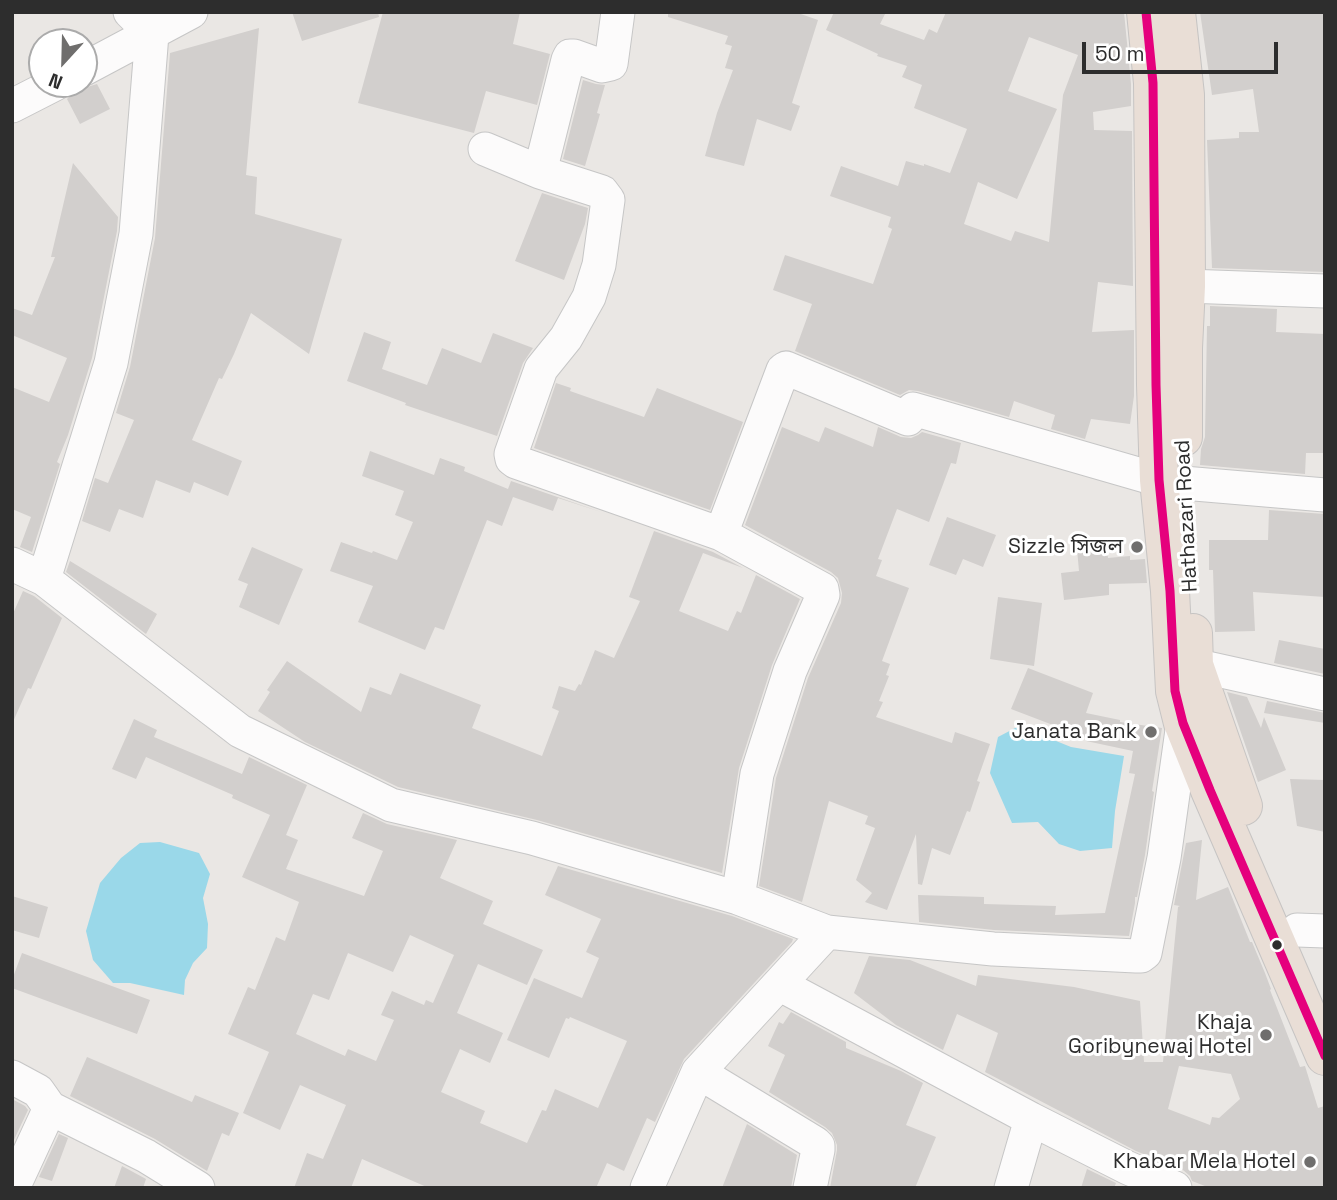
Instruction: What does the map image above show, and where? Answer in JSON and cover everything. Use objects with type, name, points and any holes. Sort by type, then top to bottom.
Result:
[{"type":"highway","name":"Hathazari Road","points":[[1146,12],[1153,83],[1156,385],[1194,665],[1241,803],[1311,931],[1325,995]]},
{"type":"highway","name":"Hathazari Road","points":[[1176,12],[1185,95],[1186,286],[1171,482],[1170,591],[1175,691],[1183,723],[1210,790],[1325,1056]]},
{"type":"street","points":[[98,58],[141,23],[191,12]]},
{"type":"street","points":[[540,172],[570,56],[602,66],[611,64],[618,12]]},
{"type":"street","points":[[44,579],[111,363],[136,234],[141,23]]},
{"type":"street","points":[[12,106],[28,98]]},
{"type":"street","points":[[485,149],[540,172],[602,192],[608,200],[599,265],[589,297],[566,338],[541,369],[511,454],[512,459],[721,534],[822,589],[822,595],[790,671],[757,774],[738,898]]},
{"type":"street","points":[[1186,286],[1325,291]]},
{"type":"street","points":[[721,534],[786,368],[908,419],[914,409],[1171,482],[1325,495]]},
{"type":"street","points":[[12,564],[44,579],[240,731],[391,805],[532,838],[738,898],[827,932],[993,949],[1141,956],[1145,953],[1164,858],[1183,723]]},
{"type":"street","points":[[1194,665],[1325,694]]},
{"type":"street","points":[[647,1188],[698,1072],[827,932]]},
{"type":"street","points":[[779,984],[1031,1119],[1128,1168],[1175,1188]]},
{"type":"street","points":[[698,1072],[818,1146],[810,1188]]},
{"type":"street","points":[[12,1077],[38,1090],[50,1108],[146,1156],[198,1188]]},
{"type":"street","points":[[13,1188],[50,1108]]},
{"type":"street","points":[[1011,1188],[1031,1119]]},
{"type":"water","points":[[1019,726],[1071,747],[1124,756],[1112,848],[1080,851],[1059,844],[1038,822],[1012,823],[990,773],[998,737]]},
{"type":"water","points":[[160,842],[199,853],[210,874],[203,898],[208,924],[207,948],[193,963],[185,980],[184,995],[130,983],[113,983],[93,960],[86,931],[100,883],[121,858],[140,843]]},
{"type":"building","points":[[292,12],[378,12],[379,17],[302,41]]},
{"type":"building","points":[[383,12],[520,12],[513,44],[550,54],[537,105],[486,91],[474,133],[358,103]]},
{"type":"building","points":[[668,12],[795,12],[818,20],[792,103],[800,106],[791,131],[757,119],[744,166],[705,156],[733,70],[725,68],[732,46],[725,44],[728,36],[668,17]]},
{"type":"building","points":[[834,12],[886,12],[880,24],[924,40],[929,29],[937,33],[946,12],[1124,12],[1131,106],[1093,112],[1094,130],[1132,131],[1133,286],[1098,282],[1092,332],[1134,330],[1134,396],[1130,424],[1091,419],[1085,439],[1051,429],[1055,415],[1014,401],[1009,417],[918,391],[909,390],[900,395],[795,351],[812,304],[773,290],[785,255],[873,284],[892,229],[888,227],[891,217],[830,196],[841,166],[898,186],[906,161],[950,173],[967,129],[914,108],[922,85],[902,77],[907,66],[877,56],[878,54],[826,30]],"holes":[[[1029,37],[1078,55],[1063,95],[1049,242],[1015,231],[1011,241],[964,224],[978,182],[1017,199],[1057,109],[1008,91]]]},
{"type":"building","points":[[1200,12],[1325,12],[1325,272],[1212,268],[1207,140],[1239,138],[1239,132],[1259,132],[1253,89],[1212,95]]},
{"type":"building","points":[[259,28],[246,175],[257,177],[255,214],[342,239],[309,354],[251,313],[192,440],[242,461],[228,496],[194,482],[190,493],[156,480],[143,518],[119,509],[110,532],[82,521],[95,478],[108,483],[134,420],[116,413],[130,367],[155,238],[170,53]]},
{"type":"building","points":[[583,80],[605,85],[585,166],[563,159]]},
{"type":"building","points":[[98,86],[110,109],[80,124],[67,99],[98,98]]},
{"type":"building","points":[[73,163],[118,217],[117,231],[92,358],[57,462],[60,464],[32,552],[20,547],[31,517],[12,509],[12,387],[49,402],[67,358],[12,335],[12,308],[32,315],[55,257],[51,257]]},
{"type":"building","points":[[542,193],[588,208],[585,224],[564,280],[515,261]]},
{"type":"building","points":[[1210,306],[1277,309],[1276,332],[1325,334],[1325,453],[1306,453],[1305,474],[1200,465],[1205,437],[1207,326],[1210,326]]},
{"type":"building","points":[[364,332],[391,342],[382,369],[427,385],[442,348],[481,363],[493,333],[533,348],[523,363],[497,436],[405,405],[406,403],[347,381]]},
{"type":"building","points":[[556,383],[571,388],[570,391],[644,417],[657,388],[743,422],[710,510],[534,448]]},
{"type":"building","points":[[782,427],[819,442],[825,427],[873,447],[878,427],[901,437],[911,438],[922,432],[961,443],[956,464],[951,463],[929,522],[897,509],[878,559],[882,560],[876,576],[909,588],[882,661],[890,664],[886,675],[889,676],[879,701],[883,702],[876,717],[952,743],[955,732],[990,744],[970,812],[967,811],[950,855],[932,848],[922,885],[918,884],[916,834],[887,910],[865,902],[872,893],[856,880],[875,828],[865,824],[868,816],[829,801],[802,902],[759,886],[776,778],[808,678],[841,603],[842,593],[838,578],[831,572],[745,525]]},
{"type":"building","points":[[370,451],[434,475],[440,458],[465,467],[464,471],[508,489],[511,481],[601,512],[558,498],[553,511],[513,497],[502,526],[487,520],[444,630],[435,627],[425,650],[358,622],[373,586],[330,571],[341,542],[397,560],[413,522],[395,515],[404,491],[362,476]]},
{"type":"building","points":[[1269,510],[1325,514],[1325,597],[1253,592],[1255,631],[1215,632],[1209,540],[1268,540]]},
{"type":"building","points":[[947,517],[996,535],[983,567],[963,559],[956,575],[929,565]]},
{"type":"building","points":[[654,531],[713,552],[743,568],[703,553],[679,611],[728,631],[737,611],[741,613],[756,575],[800,599],[772,665],[739,768],[722,873],[537,820],[398,787],[305,742],[258,711],[270,692],[267,690],[287,661],[361,712],[370,687],[391,695],[400,673],[481,705],[472,728],[542,756],[559,711],[552,708],[559,686],[575,691],[579,684],[581,685],[595,650],[614,658],[640,601],[629,597]]},
{"type":"building","points":[[252,547],[303,569],[279,625],[239,607],[248,584],[238,580]]},
{"type":"building","points":[[1107,547],[1108,558],[1130,556],[1130,560],[1145,559],[1147,583],[1109,584],[1109,595],[1064,600],[1061,573],[1079,571],[1077,549]]},
{"type":"building","points":[[70,561],[157,614],[146,634],[66,572]]},
{"type":"building","points":[[23,591],[34,596],[62,618],[31,689],[28,688],[12,724],[12,616]]},
{"type":"building","points":[[998,597],[1042,603],[1034,666],[990,659]]},
{"type":"building","points":[[1279,640],[1325,649],[1325,674],[1274,663]]},
{"type":"building","points":[[1028,668],[1093,693],[1086,713],[1120,722],[1162,728],[1145,855],[1129,936],[994,930],[919,922],[918,895],[984,897],[984,904],[1056,906],[1055,915],[1105,913],[1135,774],[1129,773],[1133,751],[1086,741],[1087,738],[1011,709]]},
{"type":"building","points":[[1227,692],[1247,697],[1261,728],[1264,717],[1286,770],[1258,782]]},
{"type":"building","points":[[1267,701],[1325,713],[1325,723],[1264,713]]},
{"type":"building","points":[[134,719],[157,730],[154,737],[242,774],[249,757],[307,785],[286,835],[298,840],[286,869],[364,896],[383,851],[352,838],[363,813],[387,824],[457,840],[440,878],[493,901],[483,924],[543,950],[527,985],[478,964],[457,1013],[503,1033],[490,1063],[460,1049],[441,1092],[485,1111],[480,1123],[527,1143],[542,1110],[546,1111],[555,1089],[598,1108],[627,1041],[570,1017],[566,1018],[549,1058],[507,1040],[534,978],[582,998],[599,958],[586,952],[601,919],[545,895],[558,866],[732,916],[793,939],[684,1059],[655,1122],[647,1118],[624,1171],[607,1163],[596,1188],[429,1188],[362,1159],[351,1188],[294,1188],[307,1153],[323,1159],[346,1105],[300,1085],[280,1130],[243,1113],[269,1052],[228,1034],[248,987],[255,990],[276,937],[285,941],[299,902],[242,877],[270,815],[232,798],[233,795],[146,757],[136,779],[112,769]],"holes":[[[410,935],[454,955],[433,1003],[426,1000],[424,1005],[392,991],[381,1015],[394,1020],[376,1061],[348,1049],[345,1056],[296,1034],[313,994],[329,1000],[348,953],[393,972]]]},
{"type":"building","points":[[1290,779],[1325,780],[1325,832],[1297,826]]},
{"type":"building","points":[[1202,840],[1196,900],[1228,887],[1265,973],[1300,1067],[1305,1066],[1318,1108],[1325,1106],[1325,1188],[1210,1188],[1192,1181],[1183,1170],[1136,1151],[985,1072],[998,1033],[957,1014],[943,1050],[896,1025],[854,993],[869,956],[910,960],[976,986],[978,975],[1074,987],[1140,1001],[1144,1062],[1163,1062],[1180,906],[1174,905],[1186,843]],"holes":[[[1179,1066],[1231,1074],[1240,1099],[1219,1118],[1212,1117],[1210,1125],[1168,1109]]]},
{"type":"building","points":[[12,896],[48,907],[39,938],[12,930]]},
{"type":"building","points":[[22,953],[150,1000],[137,1034],[12,988],[12,980]]},
{"type":"building","points":[[791,1012],[846,1042],[846,1048],[923,1083],[906,1125],[936,1137],[915,1188],[830,1188],[837,1150],[832,1133],[769,1092],[785,1055],[768,1046],[779,1022],[783,1024]]},
{"type":"building","points":[[87,1057],[192,1102],[195,1095],[239,1113],[229,1136],[222,1133],[207,1171],[155,1139],[70,1096]]},
{"type":"building","points":[[12,1099],[28,1110],[12,1144]]},
{"type":"building","points":[[747,1124],[797,1155],[791,1188],[722,1188]]},
{"type":"building","points":[[59,1134],[68,1138],[52,1181],[39,1177]]},
{"type":"building","points":[[122,1166],[146,1179],[143,1188],[114,1188]]},
{"type":"building","points":[[1087,1169],[1116,1183],[1114,1188],[1081,1188]]},
{"type":"transit line","points":[[1146,12],[1153,83],[1159,480],[1170,591],[1175,691],[1183,723],[1210,790],[1325,1056]]},
{"type":"place","name":"Sizzle সিজল","points":[[1137,547]]},
{"type":"place","name":"Janata Bank","points":[[1151,732]]},
{"type":"place","name":"Khaja Goribynewaj Hotel","points":[[1266,1035]]},
{"type":"place","name":"Khabar Mela Hotel","points":[[1310,1162]]}]
